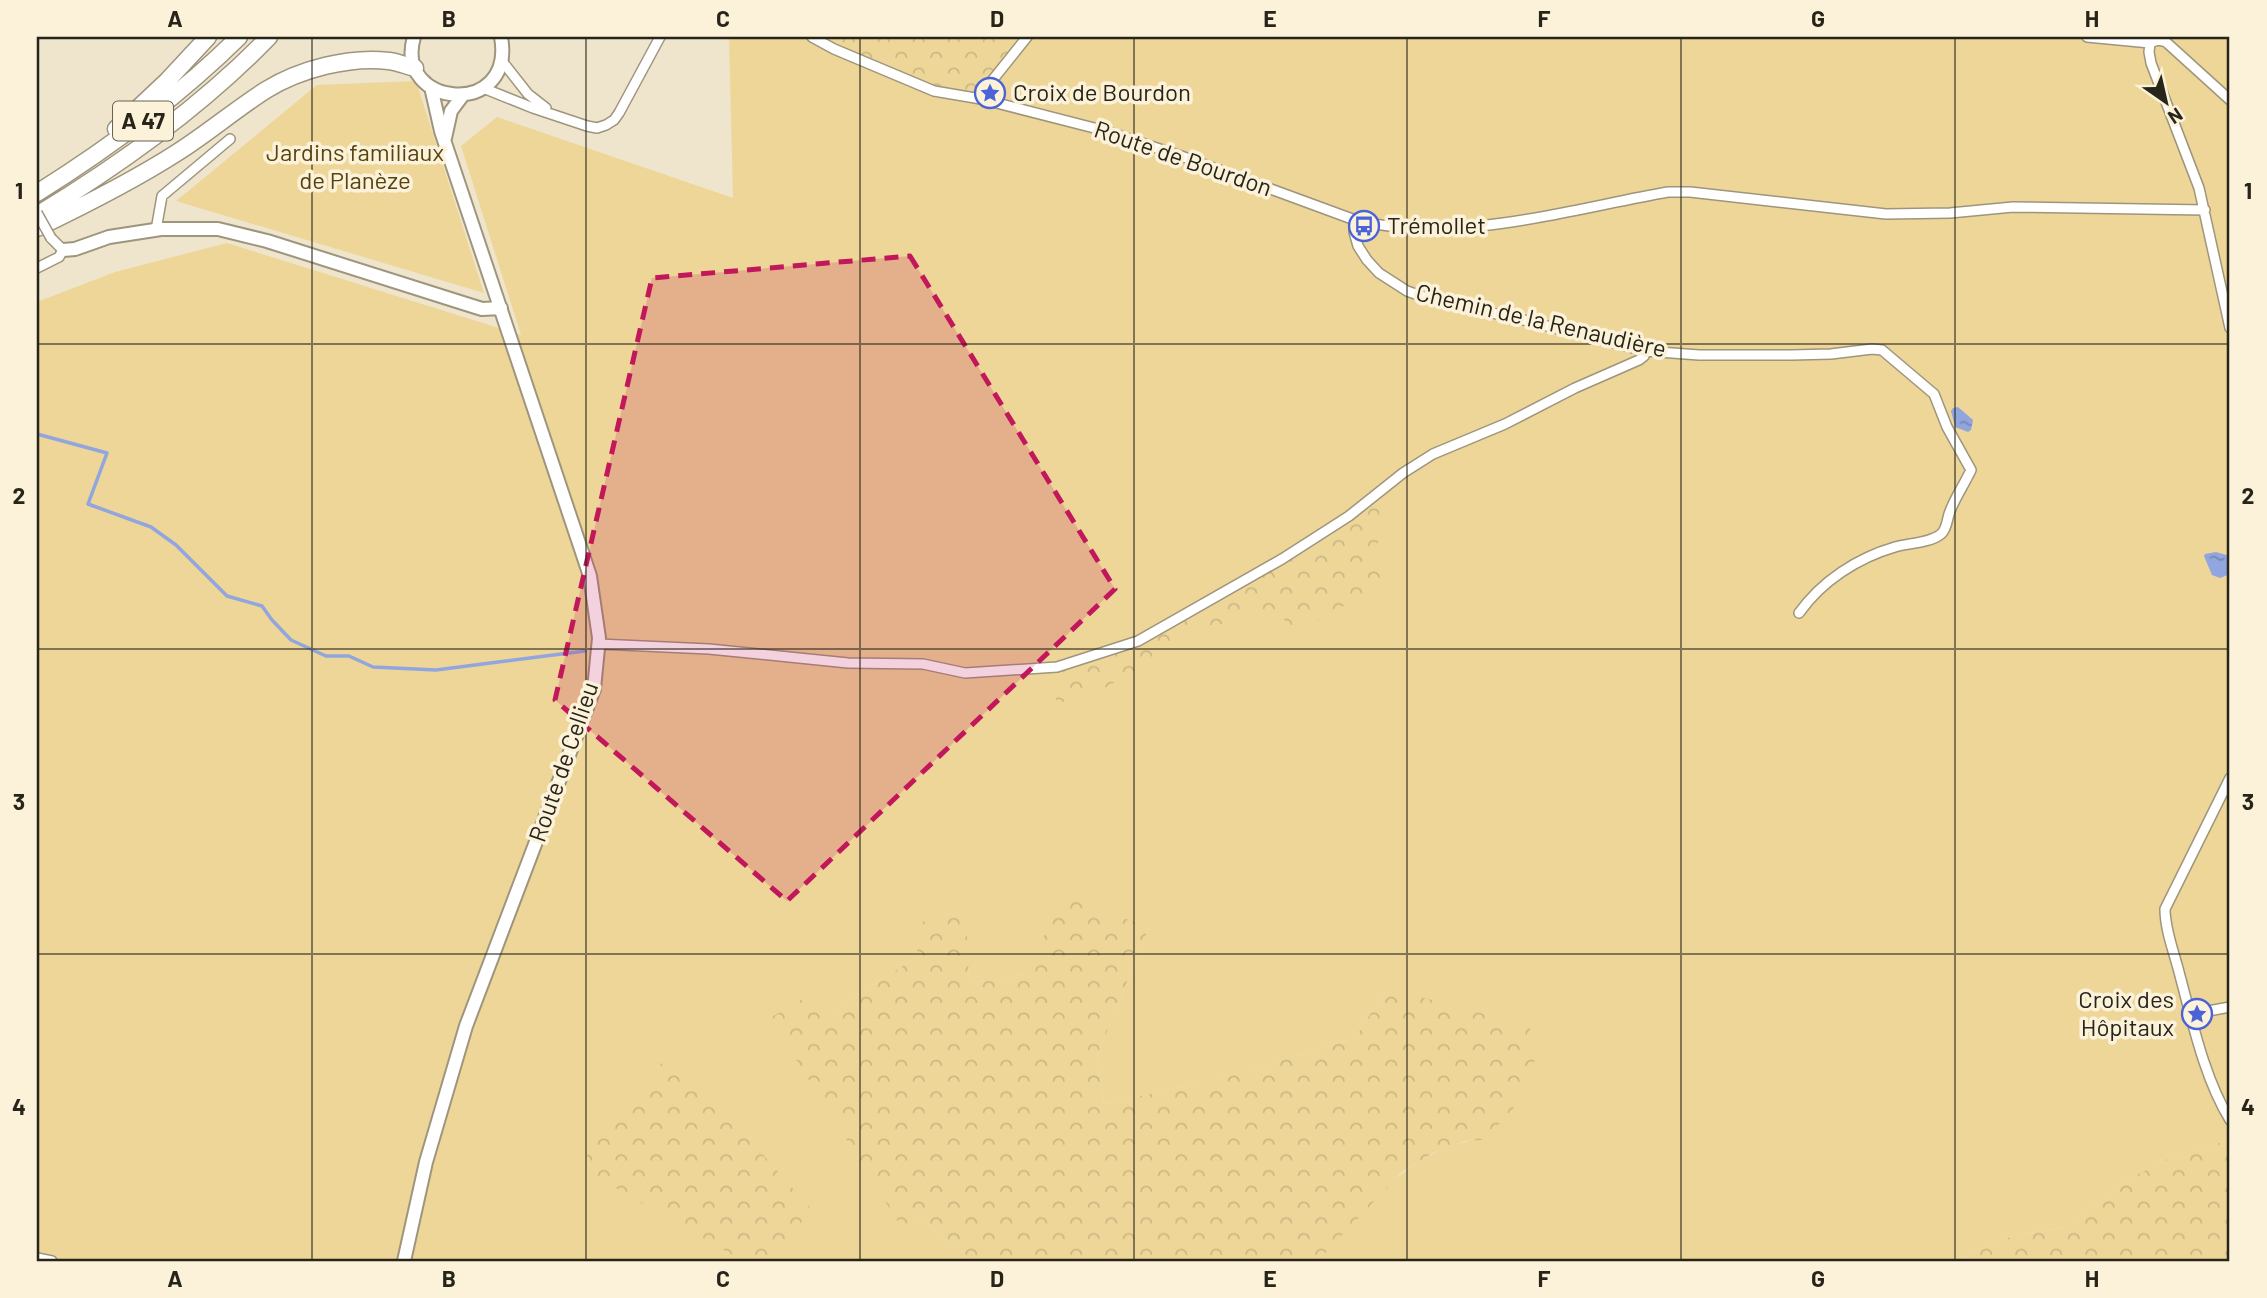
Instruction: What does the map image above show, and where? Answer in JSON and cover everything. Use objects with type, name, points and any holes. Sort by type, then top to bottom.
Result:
[{"type":"highway","points":[[71,170],[90,149],[148,100],[208,37]]},
{"type":"highway","name":"A 47","points":[[37,193],[138,125],[239,37]]},
{"type":"highway","name":"A 47","points":[[37,214],[100,175],[158,133],[211,92],[269,37]]},
{"type":"highway","points":[[37,228],[121,186],[178,152],[268,88],[295,76],[357,61],[389,61],[415,68]]},
{"type":"main road","points":[[414,37],[412,54],[415,68],[423,79],[442,93],[463,95],[483,88],[491,80],[502,61],[501,37]]},
{"type":"main road","name":"Route de Cellieu","points":[[404,1261],[426,1162],[466,1026],[594,689],[599,644],[590,576],[445,142],[431,87]]},
{"type":"main road","points":[[445,142],[451,111],[463,95]]},
{"type":"main road","points":[[63,250],[75,249],[109,237],[156,230],[218,229],[267,241],[482,309],[501,308]]},
{"type":"street","points":[[483,88],[533,108],[597,128],[614,120],[660,37]]},
{"type":"street","name":"Route de Bourdon","points":[[813,37],[834,49],[934,91],[981,99],[1102,130],[1355,220],[1380,226],[1461,227],[1507,222],[1668,192],[1690,192],[1886,214],[1950,213],[2013,207],[2205,210]]},
{"type":"street","points":[[981,99],[987,87],[1027,37]]},
{"type":"street","points":[[2087,37],[2166,42],[2230,100]]},
{"type":"street","points":[[2154,40],[2149,52],[2199,188],[2230,328]]},
{"type":"street","points":[[502,61],[528,94],[557,115]]},
{"type":"street","points":[[156,230],[162,196],[230,139]]},
{"type":"street","points":[[37,214],[51,238],[63,250],[59,257],[37,268]]},
{"type":"street","name":"Chemin de la Renaudière","points":[[1355,220],[1354,232],[1358,246],[1379,273],[1407,290],[1435,301],[1516,318],[1645,351],[1699,355],[1792,355],[1882,350],[1934,394],[1947,427],[1971,470],[1949,513],[1944,530],[1941,534],[1923,541],[1884,551],[1838,574],[1818,590],[1799,613]]},
{"type":"street","points":[[599,644],[709,649],[848,663],[923,664],[965,673],[1057,667],[1139,641],[1282,559],[1349,516],[1403,473],[1433,454],[1505,424],[1615,371],[1644,356],[1645,351]]},
{"type":"street","points":[[2230,778],[2165,909],[2167,928],[2192,1020],[2218,1098],[2230,1120]]},
{"type":"street","points":[[2192,1020],[2208,1012],[2230,1007]]},
{"type":"street","points":[[37,1258],[52,1261]]},
{"type":"highlighted area","points":[[910,256],[1115,589],[787,901],[555,700],[652,278]]},
{"type":"green space","points":[[729,37],[2230,37],[2230,1140],[2173,1156],[2127,1180],[2062,1228],[2021,1234],[1994,1242],[1959,1261],[1318,1261],[1371,1202],[1409,1168],[1455,1145],[1481,1139],[1387,988],[1355,1038],[1230,1076],[1104,1104],[1097,1056],[1149,928],[1027,974],[969,984],[965,912],[918,956],[828,1014],[907,1235],[917,1215],[972,1261],[37,1261],[37,302],[115,272],[227,243],[521,335],[461,146],[497,117],[733,198]]},
{"type":"green space","points":[[815,37],[1023,37],[981,99],[934,91]]},
{"type":"green space","name":"Jardins familiaux de Planèze","points":[[416,81],[484,293],[176,201],[317,85]]},
{"type":"green space","points":[[1378,494],[1381,540],[1375,545],[1394,578],[1289,636],[1281,608],[1231,620],[1189,638],[1088,698],[1056,703],[1057,667],[1131,644],[1282,559]]},
{"type":"green space","points":[[1063,894],[1149,928],[1097,1056],[1104,1104],[1230,1076],[1355,1038],[1387,988],[1529,1026],[1538,1053],[1513,1109],[1490,1134],[1481,1140],[1465,1141],[1433,1153],[1402,1172],[1318,1261],[972,1261],[917,1215],[907,1236],[770,1018],[806,997],[828,1014],[918,956],[913,924],[966,912],[969,984],[1027,974]]},
{"type":"green space","points":[[672,1052],[810,1208],[778,1261],[743,1261],[579,1167],[618,1110]]},
{"type":"green space","points":[[2230,1140],[2230,1261],[1959,1261],[1994,1242],[2021,1234],[2062,1228],[2127,1180],[2173,1156]]},
{"type":"water","points":[[1958,407],[1973,420],[1968,432],[1955,427],[1951,411]]},
{"type":"water","points":[[2216,552],[2230,556],[2230,574],[2220,578],[2212,575],[2204,556]]},
{"type":"waterway","points":[[37,434],[107,453],[88,504],[151,527],[176,545],[227,596],[262,606],[291,640],[326,656],[349,656],[373,667],[436,670],[585,651]]},
{"type":"place","name":"Croix de Bourdon","points":[[990,93]]},
{"type":"place","name":"Trémollet","points":[[1364,226]]},
{"type":"place","name":"Croix des Hôpitaux","points":[[2197,1014]]}]
